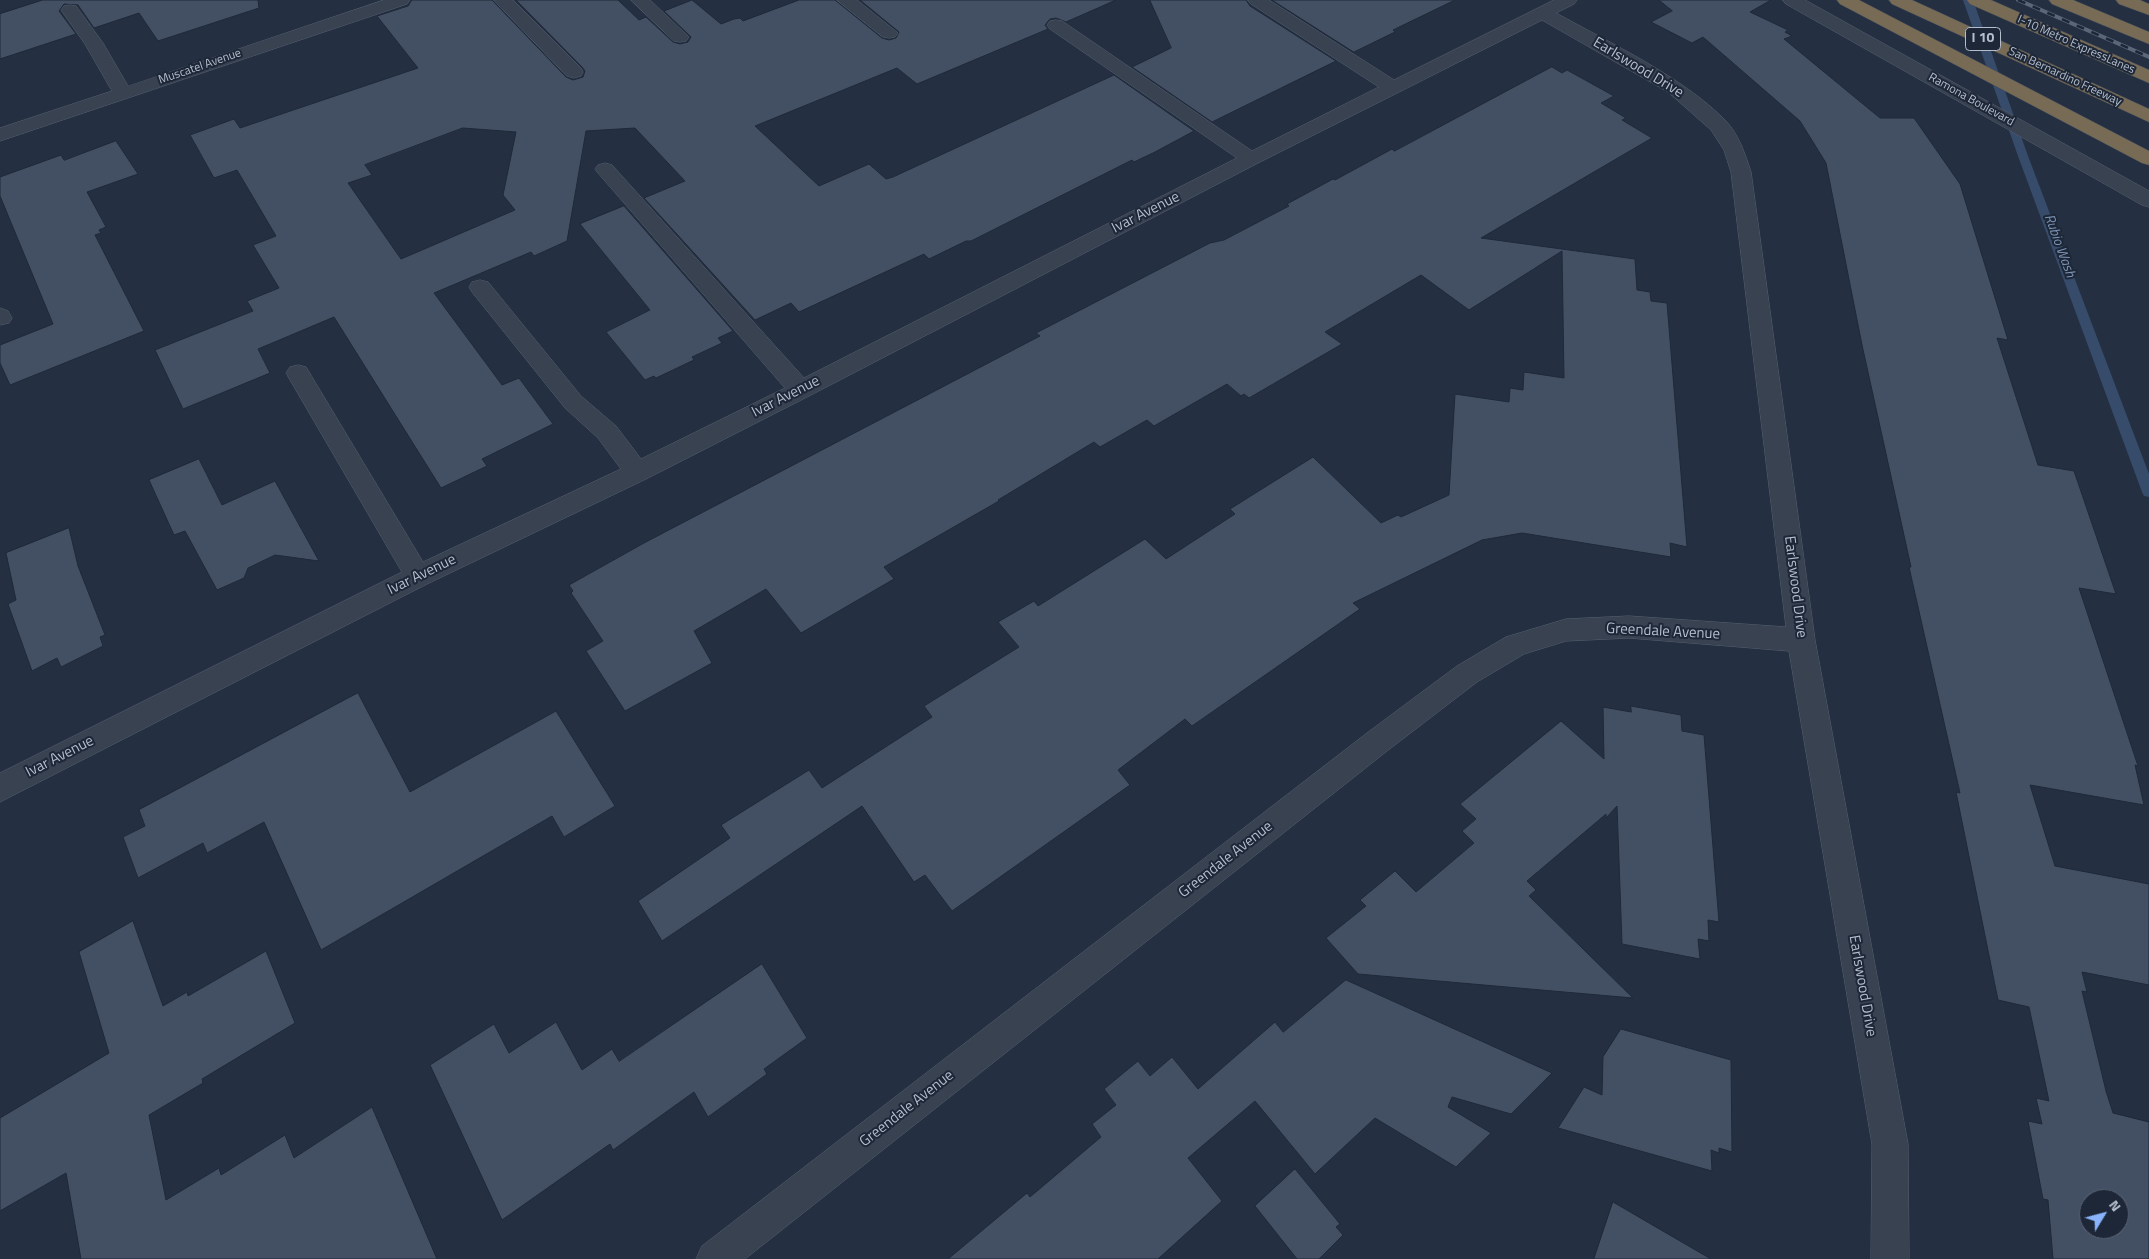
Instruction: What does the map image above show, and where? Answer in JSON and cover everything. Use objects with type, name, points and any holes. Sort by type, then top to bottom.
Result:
[{"type":"highway","points":[[1846,0],[2067,114],[2149,159]]},
{"type":"highway","name":"San Bernardino Freeway","points":[[1898,0],[2149,116]]},
{"type":"highway","name":"I-10 Metro ExpressLanes","points":[[1976,0],[2149,77]]},
{"type":"highway","points":[[2058,0],[2149,39]]},
{"type":"highway","points":[[2126,0],[2149,8]]},
{"type":"street","name":"Muscatel Avenue","points":[[0,135],[401,0]]},
{"type":"street","points":[[503,0],[574,72]]},
{"type":"street","points":[[640,0],[680,37]]},
{"type":"street","points":[[846,0],[888,33]]},
{"type":"street","points":[[1257,0],[1392,88]]},
{"type":"street","name":"Ivar Avenue","points":[[0,788],[418,576],[637,472],[801,390],[1251,159],[1568,0]]},
{"type":"street","name":"Ramona Boulevard","points":[[1792,0],[2149,200]]},
{"type":"street","points":[[70,10],[94,43],[123,94]]},
{"type":"street","name":"Earlswood Drive","points":[[1543,13],[1675,88],[1719,126],[1734,150],[1741,172],[1801,640],[1890,1144],[1890,1259]]},
{"type":"street","points":[[1056,25],[1251,159]]},
{"type":"street","points":[[605,169],[801,390]]},
{"type":"street","points":[[480,287],[573,402],[608,432],[637,472]]},
{"type":"street","points":[[298,373],[418,576]]},
{"type":"street","name":"Greendale Avenue","points":[[715,1259],[1377,742],[1467,674],[1516,645],[1566,630],[1629,627],[1801,640]]},
{"type":"building","points":[[43,0],[258,0],[259,8],[158,41],[139,13],[94,28],[78,5],[64,4],[59,11],[76,34],[0,59],[0,14]]},
{"type":"building","points":[[412,0],[492,0],[566,77],[573,80],[583,77],[585,71],[516,0],[618,0],[639,20],[646,17],[673,42],[680,44],[688,42],[691,37],[664,11],[692,0],[721,24],[740,18],[743,21],[799,0],[835,0],[882,38],[889,40],[896,38],[899,32],[860,0],[1116,0],[1066,22],[1056,18],[1050,19],[1045,25],[1048,29],[917,84],[897,68],[755,126],[819,186],[869,164],[886,179],[893,177],[1114,75],[1194,131],[1155,152],[1134,162],[1132,160],[971,241],[966,241],[929,259],[924,254],[799,312],[791,303],[755,320],[644,198],[685,181],[635,128],[586,131],[567,241],[534,256],[531,252],[434,293],[502,385],[519,378],[553,424],[482,459],[487,466],[441,488],[334,317],[258,349],[270,373],[183,409],[155,350],[253,311],[247,301],[279,288],[253,245],[276,236],[237,170],[214,178],[190,135],[234,119],[240,128],[418,68],[377,16],[408,6]],"holes":[[[463,128],[516,132],[503,195],[515,210],[401,259],[348,183],[372,175],[365,165]]]},
{"type":"building","points":[[1150,0],[1246,0],[1250,6],[1336,61],[1212,122],[1132,67],[1171,48]]},
{"type":"building","points":[[1272,0],[1455,0],[1393,30],[1395,32],[1354,52]]},
{"type":"building","points":[[1659,0],[1771,0],[1750,12],[1788,30],[1785,32],[1792,36],[1784,39],[1880,118],[1914,118],[1960,184],[2008,340],[1997,338],[2038,465],[2074,471],[2116,594],[2079,588],[2138,766],[2135,765],[2144,805],[2030,785],[2055,866],[2149,884],[2149,985],[2082,972],[2087,992],[2082,991],[2113,1113],[2149,1122],[2149,1259],[2053,1259],[2048,1200],[2043,1199],[2028,1121],[2042,1124],[2036,1098],[2049,1101],[2029,1007],[1998,1000],[1956,792],[1960,793],[1909,567],[1911,567],[1862,345],[1826,163],[1800,121],[1703,37],[1692,43],[1651,22],[1672,11]]},
{"type":"building","points":[[1552,67],[1562,73],[1567,70],[1614,96],[1601,103],[1626,118],[1622,120],[1652,138],[1481,238],[1635,259],[1637,290],[1650,292],[1651,301],[1667,303],[1687,547],[1670,543],[1671,557],[1522,533],[1482,540],[1353,603],[1360,609],[1192,726],[1185,719],[1118,770],[1130,785],[952,911],[925,875],[914,882],[862,806],[662,941],[638,901],[730,838],[721,825],[809,770],[822,788],[932,717],[924,706],[1019,647],[998,622],[1034,601],[1038,606],[1145,539],[1166,559],[1235,514],[1230,509],[1313,457],[1381,523],[1398,515],[1401,517],[1449,495],[1455,394],[1509,402],[1510,388],[1523,390],[1524,372],[1564,378],[1562,251],[1469,310],[1421,275],[1325,332],[1342,344],[1249,398],[1244,394],[1241,396],[1227,384],[1154,426],[1147,420],[1100,447],[1094,442],[999,501],[884,567],[894,579],[801,633],[766,589],[694,631],[712,663],[625,711],[586,651],[603,641],[571,593],[573,591],[569,585],[644,543],[1040,336],[1036,333],[1210,243],[1224,240],[1289,206],[1287,204],[1333,179],[1335,180],[1392,149],[1394,151]]},
{"type":"building","points":[[116,141],[138,174],[87,192],[106,227],[99,230],[101,233],[95,235],[144,331],[10,385],[0,363],[0,345],[53,324],[0,196],[0,177],[61,155],[64,160]]},
{"type":"building","points":[[624,206],[733,331],[718,338],[722,343],[692,357],[694,360],[656,378],[654,376],[645,380],[606,332],[650,310],[580,224]]},
{"type":"building","points":[[199,459],[222,505],[275,481],[319,561],[275,555],[248,568],[244,578],[217,590],[185,531],[174,535],[149,480]]},
{"type":"building","points":[[69,528],[78,566],[105,635],[100,637],[103,646],[61,667],[57,658],[32,671],[8,604],[16,600],[6,553]]},
{"type":"building","points":[[358,693],[410,792],[556,711],[615,806],[564,837],[552,816],[321,950],[264,822],[207,853],[203,843],[138,878],[123,837],[145,826],[139,810]]},
{"type":"building","points":[[1631,706],[1681,715],[1682,731],[1704,735],[1719,922],[1708,920],[1709,941],[1698,939],[1700,959],[1622,944],[1617,806],[1606,818],[1606,814],[1527,881],[1536,890],[1529,896],[1633,998],[1358,974],[1326,938],[1366,906],[1360,900],[1395,871],[1416,892],[1474,843],[1462,831],[1476,819],[1460,804],[1561,721],[1604,759],[1603,707],[1631,712]]},
{"type":"building","points":[[133,921],[163,1006],[187,992],[188,996],[266,951],[295,1023],[202,1079],[203,1083],[149,1115],[166,1200],[219,1168],[221,1175],[285,1135],[294,1158],[372,1107],[437,1259],[81,1259],[66,1173],[0,1211],[0,1118],[109,1053],[79,952]]},
{"type":"building","points":[[762,964],[807,1038],[764,1069],[767,1074],[708,1117],[694,1092],[613,1150],[610,1144],[502,1220],[430,1065],[494,1024],[509,1053],[556,1022],[582,1070],[612,1049],[619,1061]]},
{"type":"building","points":[[1346,980],[1552,1073],[1511,1114],[1452,1097],[1448,1107],[1491,1133],[1456,1167],[1375,1118],[1315,1174],[1255,1101],[1188,1158],[1222,1201],[1158,1259],[948,1259],[1027,1193],[1030,1197],[1101,1137],[1092,1124],[1116,1105],[1104,1089],[1138,1061],[1150,1076],[1172,1057],[1198,1089],[1275,1022],[1283,1032]]},
{"type":"building","points":[[1621,1029],[1731,1060],[1732,1152],[1719,1148],[1719,1153],[1711,1150],[1712,1171],[1558,1128],[1584,1087],[1602,1095],[1603,1057]]},
{"type":"building","points":[[1295,1169],[1340,1224],[1336,1227],[1343,1235],[1319,1259],[1297,1259],[1255,1206]]},
{"type":"building","points":[[1613,1202],[1711,1259],[1594,1259]]},
{"type":"waterway","name":"Rubio Wash","points":[[1968,0],[2023,156],[2149,492]]},
{"type":"railway","points":[[2018,0],[2149,57]]}]
